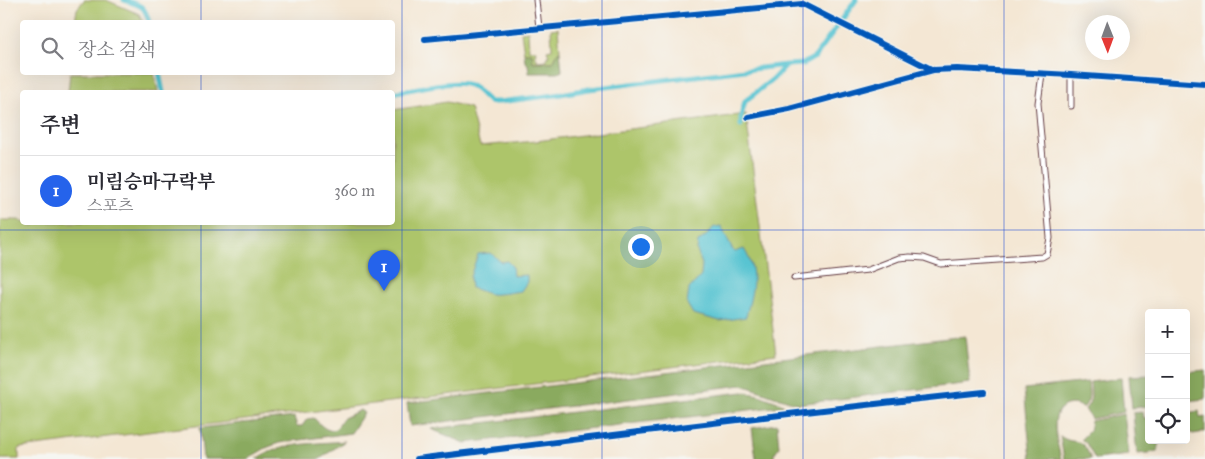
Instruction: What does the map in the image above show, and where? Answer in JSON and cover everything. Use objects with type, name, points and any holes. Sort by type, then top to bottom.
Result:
[{"type":"street","points":[[536,0],[539,28]]},
{"type":"street","points":[[425,39],[802,4],[933,70]]},
{"type":"street","points":[[748,117],[789,109],[933,70],[957,69],[1205,84]]},
{"type":"street","points":[[794,278],[868,270],[899,258],[924,258],[941,264],[1042,258],[1047,254],[1050,238],[1038,103],[1042,74]]},
{"type":"street","points":[[1071,75],[1071,106]]},
{"type":"street","points":[[418,459],[808,411],[984,392]]},
{"type":"green space","points":[[84,0],[106,0],[139,14],[142,20],[75,20],[77,9]]},
{"type":"green space","points":[[558,28],[560,51],[553,62],[533,62],[532,54],[524,53],[521,32],[528,31],[529,50],[536,50],[535,57],[537,57],[537,61],[547,60],[547,56],[549,56],[547,50],[552,49],[551,29]]},
{"type":"green space","points":[[560,51],[562,71],[558,73],[529,73],[524,53],[532,53],[533,62],[553,62]]},
{"type":"green space","points":[[70,75],[154,75],[158,90],[68,90]]},
{"type":"green space","points":[[447,102],[470,108],[480,146],[536,141],[746,114],[776,354],[19,448],[19,459],[0,459],[0,220],[19,220],[20,225],[33,227],[34,225],[395,225],[395,110]]},
{"type":"green space","points":[[965,336],[970,383],[798,404],[742,385],[410,426],[407,403]]},
{"type":"green space","points":[[1205,370],[1205,399],[1190,401],[1190,372]]},
{"type":"green space","points":[[1145,375],[1145,406],[1132,408],[1129,376]]},
{"type":"green space","points":[[1121,378],[1124,412],[1091,419],[1085,409],[1090,400],[1090,382]]},
{"type":"green space","points":[[1088,382],[1089,393],[1086,405],[1083,408],[1074,404],[1064,406],[1056,416],[1055,430],[1061,459],[1031,459],[1024,389]]},
{"type":"green space","points":[[743,392],[759,395],[783,404],[783,406],[465,443],[431,429]]},
{"type":"green space","points":[[360,410],[364,413],[351,433],[279,443],[247,459],[203,459],[200,428],[294,417],[297,426],[302,426],[307,419],[314,418],[328,430],[332,430],[336,429],[342,419]]},
{"type":"green space","points":[[1199,411],[1200,418],[1205,417],[1205,432],[1193,434],[1190,432],[1190,412]]},
{"type":"green space","points":[[1143,412],[1145,418],[1145,444],[1159,444],[1158,452],[1137,454],[1133,413]]},
{"type":"green space","points":[[1124,414],[1129,455],[1095,459],[1086,443],[1081,439],[1089,431],[1091,421]]},
{"type":"green space","points":[[777,424],[779,447],[774,454],[774,459],[756,459],[752,428]]},
{"type":"green space","points":[[1060,436],[1070,441],[1081,443],[1091,459],[1064,459]]},
{"type":"green space","points":[[345,441],[320,459],[257,459],[277,449]]},
{"type":"water","points":[[721,226],[735,252],[744,249],[749,258],[753,282],[746,317],[720,321],[693,314],[687,304],[689,289],[701,276],[702,264],[697,251],[698,242],[714,227]]},
{"type":"water","points":[[491,253],[501,262],[507,261],[512,266],[513,276],[527,275],[527,282],[521,291],[493,294],[471,288],[470,277],[478,254]]},
{"type":"waterway","points":[[124,0],[141,6],[148,20]]},
{"type":"waterway","points":[[741,125],[745,101],[773,79],[786,65],[803,64],[815,57],[856,0]]},
{"type":"waterway","points":[[395,92],[443,84],[462,83],[478,91],[490,102],[499,102],[786,65]]},
{"type":"waterway","points":[[160,75],[163,90]]},
{"type":"cycle path","points":[[425,39],[802,4],[933,70]]},
{"type":"cycle path","points":[[748,117],[789,109],[933,70],[957,69],[1205,84]]},
{"type":"cycle path","points":[[417,459],[984,392]]},
{"type":"place","name":"미림승마구락부","points":[[384,291]]}]
